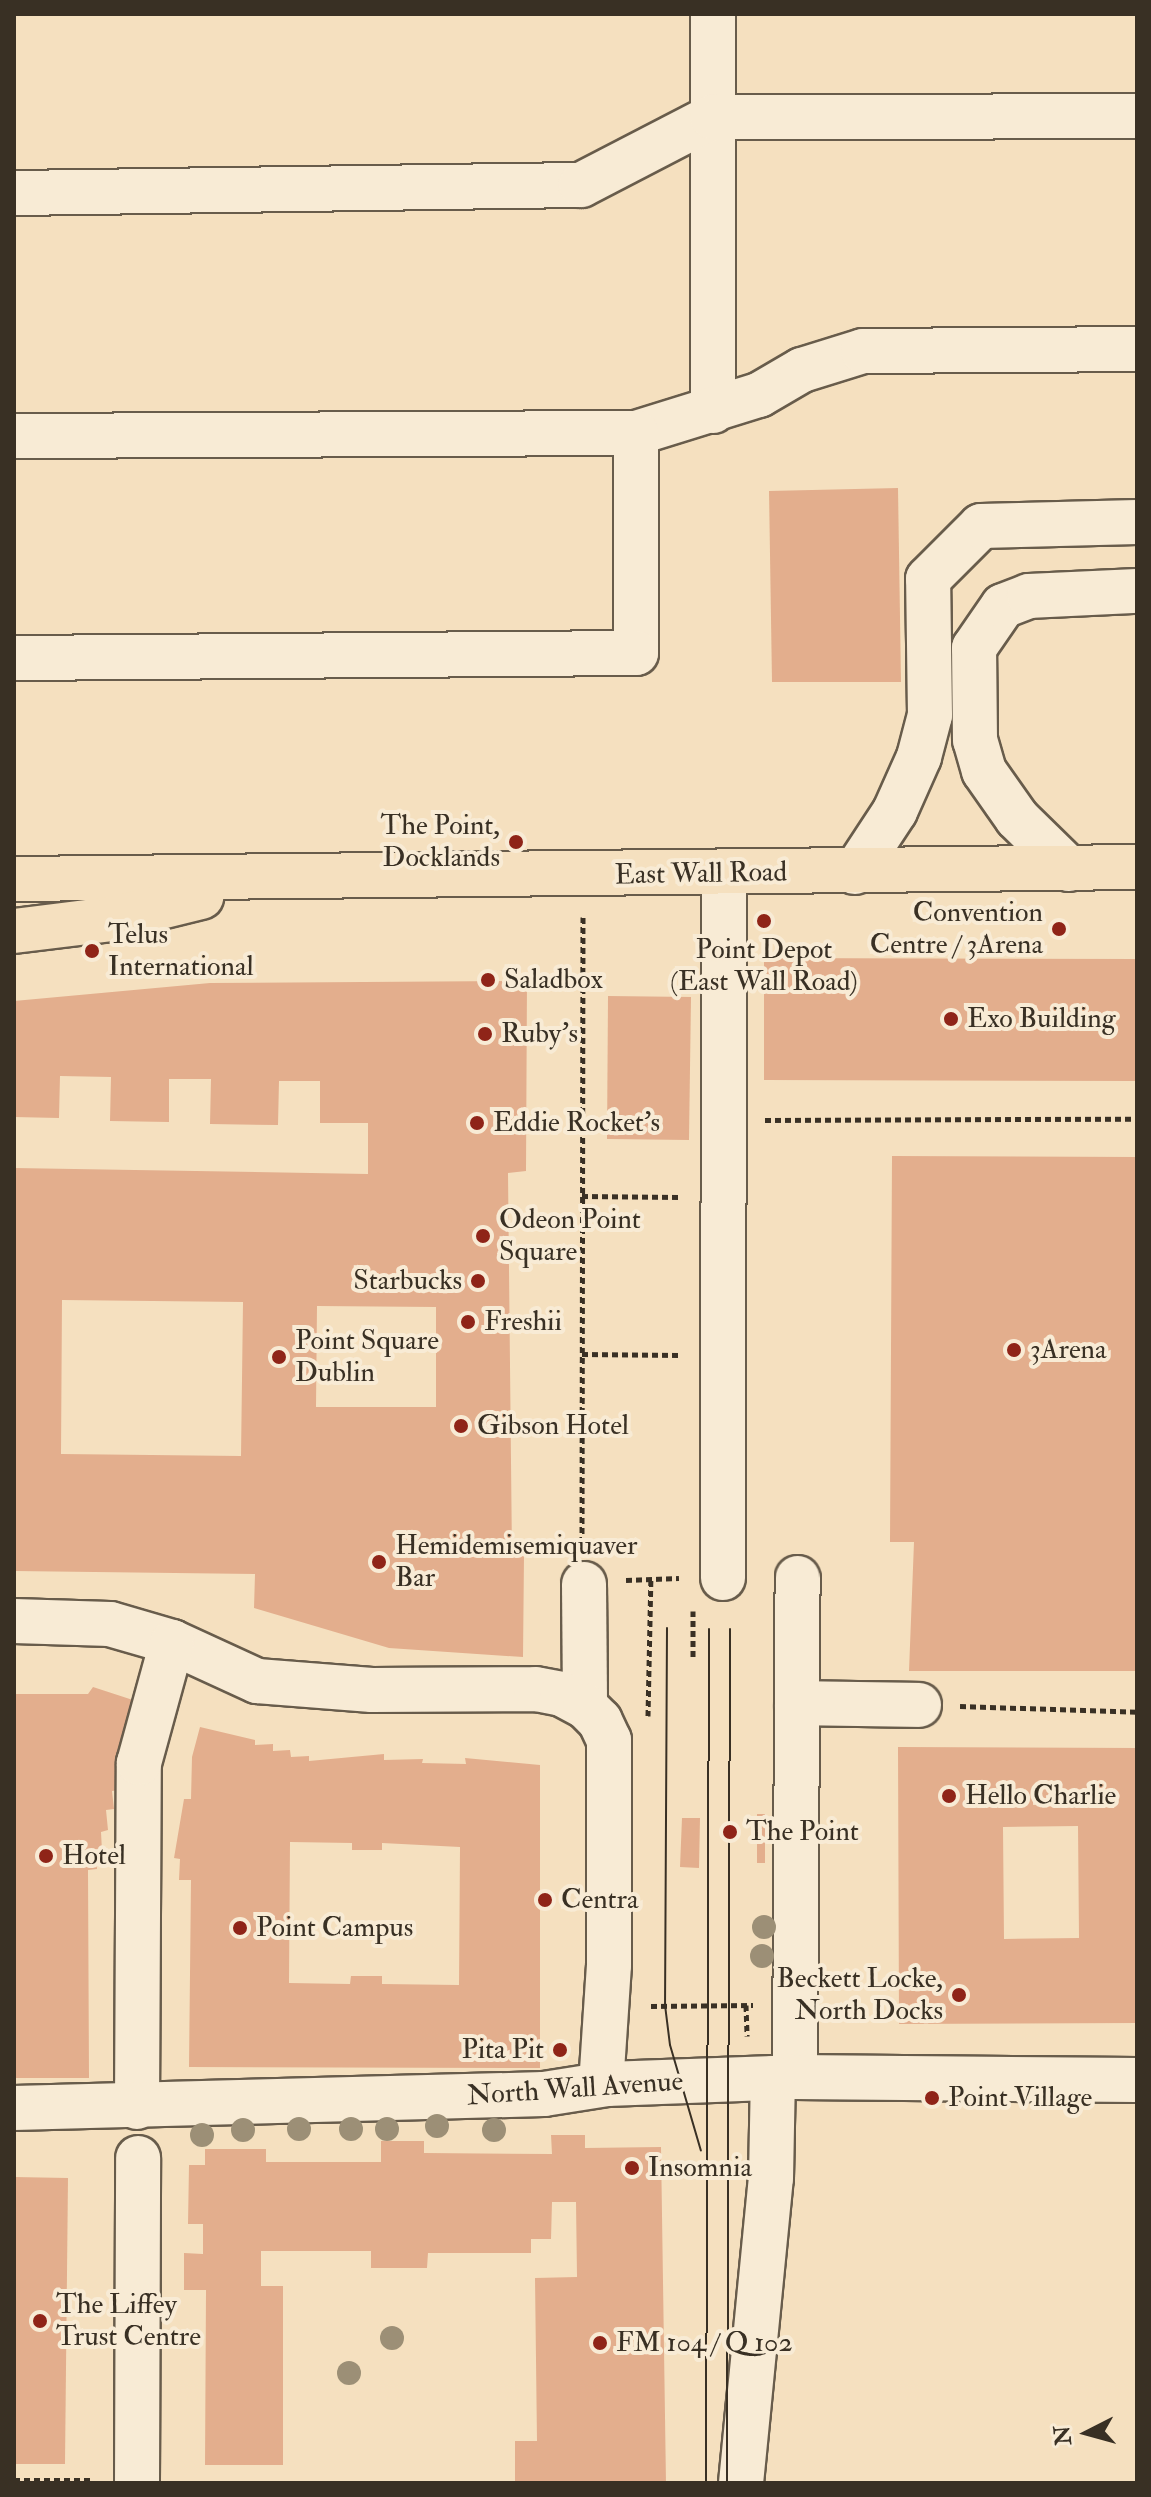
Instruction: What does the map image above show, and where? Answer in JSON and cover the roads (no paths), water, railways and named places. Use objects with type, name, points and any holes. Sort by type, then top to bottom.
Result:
[{"type":"main road","name":"East Wall Road","points":[[14,879],[266,881],[1137,867]]},
{"type":"main road","name":"East Wall Road","points":[[14,931],[112,919],[266,881]]},
{"type":"street","points":[[713,14],[713,411]]},
{"type":"street","points":[[14,193],[581,185],[712,117],[1137,116]]},
{"type":"street","points":[[14,436],[636,433],[759,395],[802,370],[863,351],[1137,349]]},
{"type":"street","points":[[14,658],[636,653],[636,433]]},
{"type":"street","points":[[855,872],[895,811],[919,757],[930,715],[928,579],[981,526],[1137,522]]},
{"type":"street","points":[[1069,869],[1017,818],[984,771],[975,740],[974,648],[1003,606],[1029,596],[1137,591]]},
{"type":"street","points":[[708,1587],[724,1355],[724,874]]},
{"type":"street","points":[[741,2483],[748,2372],[771,2178],[772,2067],[797,1703],[798,1578]]},
{"type":"street","points":[[584,1584],[585,1706]]},
{"type":"street","points":[[14,1621],[110,1624],[172,1642],[257,1681],[372,1690],[536,1689],[562,1694],[585,1706],[600,1721],[609,1740],[609,1965],[601,2084]]},
{"type":"street","points":[[137,2107],[139,1763],[172,1642]]},
{"type":"street","points":[[797,1703],[919,1705]]},
{"type":"street","name":"North Wall Avenue","points":[[14,2108],[544,2094],[601,2084],[772,2067],[1137,2080]]},
{"type":"street","points":[[137,2481],[138,2158]]},
{"type":"tram line","points":[[667,1628],[665,2005],[670,2045],[701,2151]]},
{"type":"tram line","points":[[706,2483],[709,1629]]},
{"type":"tram line","points":[[727,2483],[730,1629]]},
{"type":"place","name":"The Point, Docklands","points":[[516,842]]},
{"type":"place","name":"Point Depot (East Wall Road)","points":[[764,921]]},
{"type":"place","name":"Convention Centre / 3Arena","points":[[1059,929]]},
{"type":"place","name":"Telus International","points":[[92,951]]},
{"type":"place","name":"Saladbox","points":[[488,980]]},
{"type":"place","name":"Exo Building","points":[[951,1019]]},
{"type":"place","name":"Ruby's","points":[[485,1034]]},
{"type":"place","name":"Eddie Rocket's","points":[[477,1123]]},
{"type":"place","name":"Odeon Point Square","points":[[483,1236]]},
{"type":"place","name":"Starbucks","points":[[478,1281]]},
{"type":"place","name":"Freshii","points":[[468,1322]]},
{"type":"place","name":"3Arena","points":[[1014,1350]]},
{"type":"place","name":"Point Square Dublin","points":[[279,1357]]},
{"type":"place","name":"Gibson Hotel","points":[[461,1426]]},
{"type":"place","name":"Hemidemisemiquaver Bar","points":[[379,1562]]},
{"type":"place","name":"Hello Charlie","points":[[949,1796]]},
{"type":"place","name":"The Point","points":[[730,1832]]},
{"type":"place","name":"Hotel","points":[[46,1856]]},
{"type":"place","name":"Centra","points":[[545,1900]]},
{"type":"place","name":"Point Campus","points":[[240,1928]]},
{"type":"place","name":"Beckett Locke, North Docks","points":[[959,1995]]},
{"type":"place","name":"Pita Pit","points":[[560,2050]]},
{"type":"place","name":"Point Village","points":[[932,2098]]},
{"type":"place","name":"Insomnia","points":[[632,2168]]},
{"type":"place","name":"The Liffey Trust Centre","points":[[40,2321]]},
{"type":"place","name":"FM 104 / Q 102","points":[[600,2343]]}]
